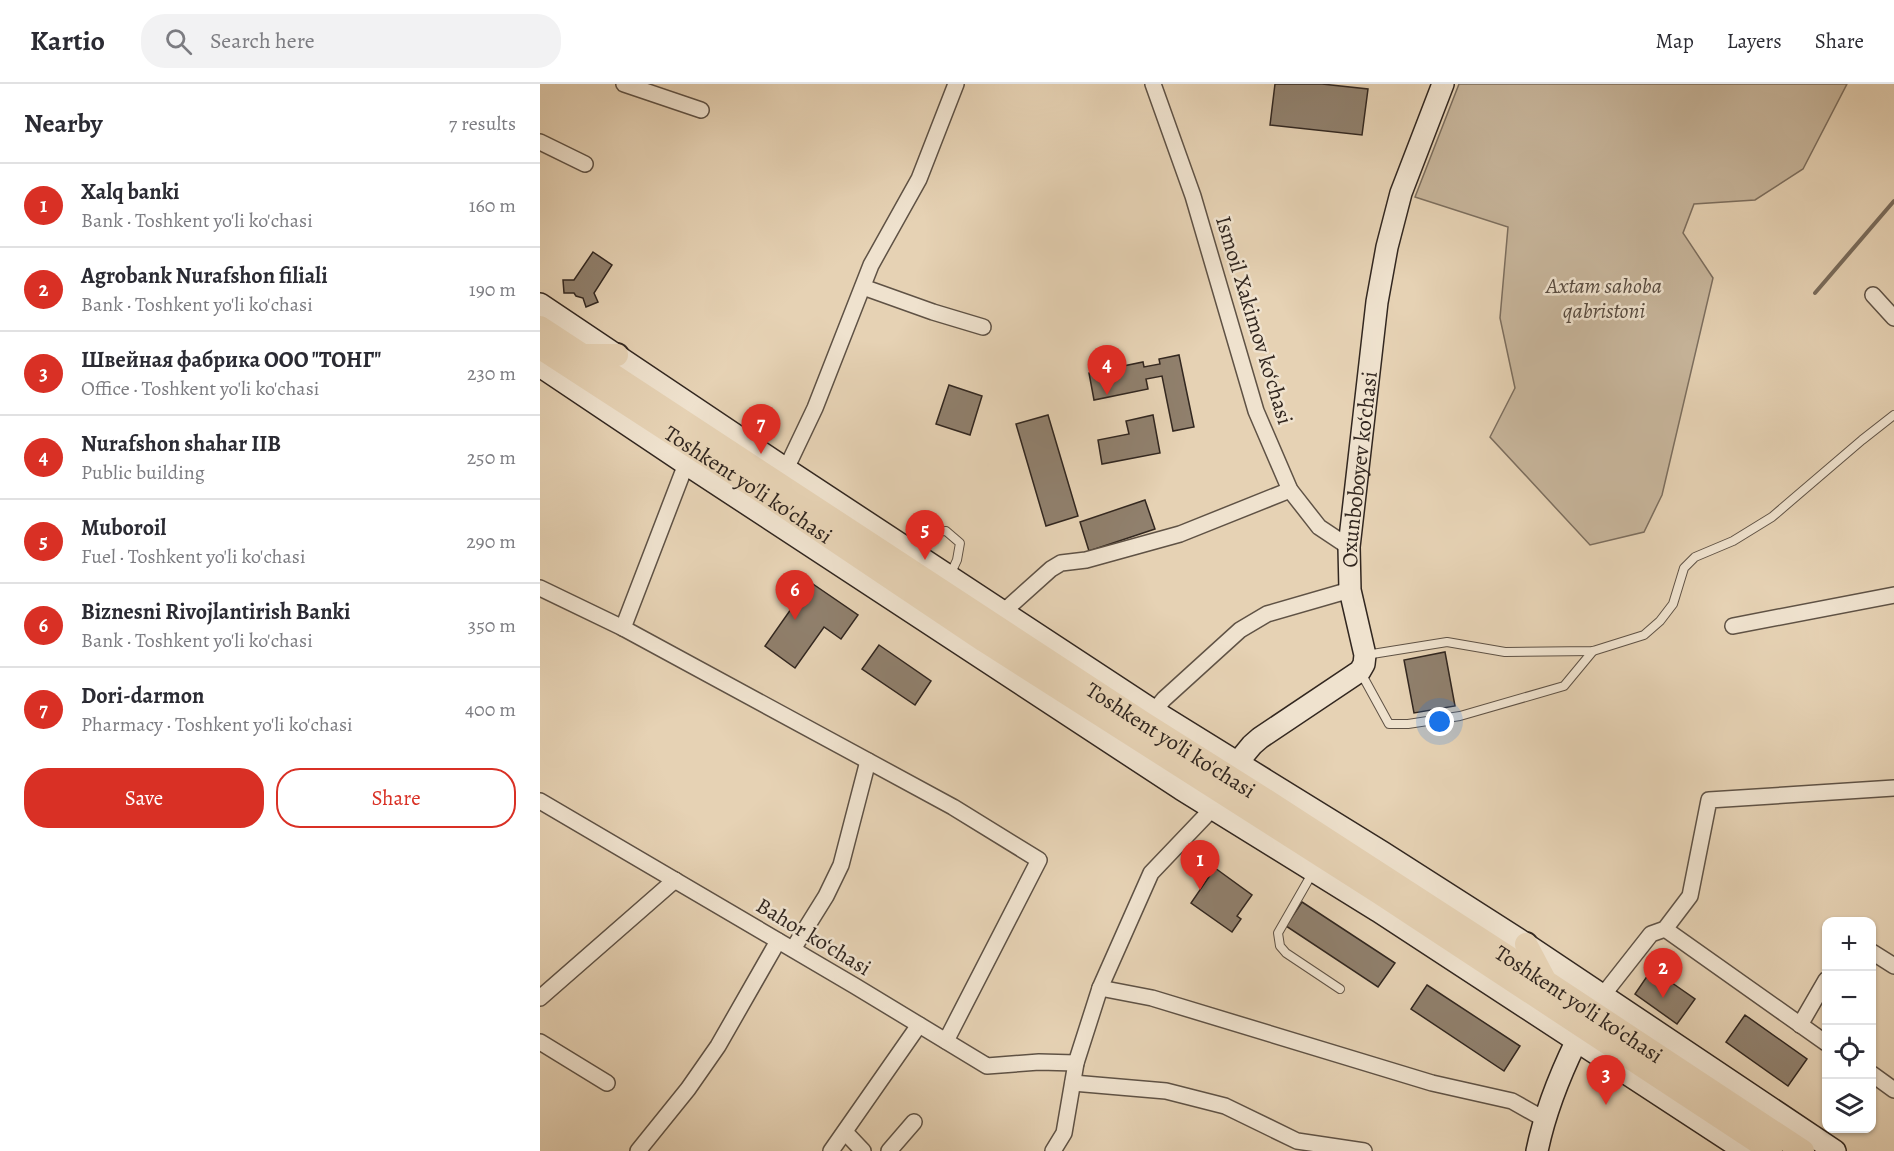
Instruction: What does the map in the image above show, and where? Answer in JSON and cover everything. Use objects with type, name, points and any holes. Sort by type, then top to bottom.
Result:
[{"type":"main road","name":"Toshkent yo'li ko'chasi","points":[[540,327],[576,361],[980,647],[1225,785],[1544,980],[1803,1151]]},
{"type":"main road","name":"Toshkent yo'li ko'chasi","points":[[540,348],[576,361],[1144,723],[1225,785],[1379,893],[1770,1151]]},
{"type":"main road","points":[[543,368],[617,354]]},
{"type":"main road","points":[[1526,944],[1544,980]]},
{"type":"main road","points":[[1516,983],[1530,1010]]},
{"type":"street","points":[[624,84],[700,110]]},
{"type":"street","points":[[786,469],[815,408],[871,265],[919,179],[956,84]]},
{"type":"street","name":"Ismoil Xakimov ko‘chasi","points":[[1153,84],[1193,196],[1256,411],[1290,490],[1319,527],[1349,547]]},
{"type":"street","name":"Oxunboboyev ko‘chasi","points":[[1362,663],[1350,590],[1349,547],[1377,302],[1387,247],[1401,193],[1443,84]]},
{"type":"street","points":[[540,142],[585,164]]},
{"type":"street","points":[[863,287],[982,327]]},
{"type":"street","points":[[1873,295],[1894,318]]},
{"type":"street","points":[[540,304],[1154,711],[1313,871],[1745,1151]]},
{"type":"street","points":[[543,368],[686,464],[980,647]]},
{"type":"street","points":[[623,628],[686,464]]},
{"type":"street","points":[[1003,612],[1051,569],[1061,563],[1086,560],[1180,534],[1290,490]]},
{"type":"street","points":[[540,588],[623,628],[953,807],[1038,860],[946,1041]]},
{"type":"street","points":[[1154,711],[1164,699],[1240,630],[1267,614],[1350,590]]},
{"type":"street","points":[[1733,626],[1894,595]]},
{"type":"street","points":[[1053,1151],[1064,1133],[1076,1063],[1100,988],[1151,873],[1225,785],[1252,745],[1362,663]]},
{"type":"street","points":[[793,950],[826,896],[841,865],[868,761]]},
{"type":"street","points":[[1225,785],[1526,944],[1835,1151]]},
{"type":"street","points":[[1604,995],[1651,934],[1665,929],[1690,896],[1709,800],[1894,788]]},
{"type":"street","name":"Bahor ko‘chasi","points":[[540,801],[987,1066],[1040,1062],[1076,1063]]},
{"type":"street","points":[[540,998],[675,880]]},
{"type":"street","points":[[1665,929],[1822,1040]]},
{"type":"street","points":[[638,1151],[688,1089],[718,1046],[778,941]]},
{"type":"street","points":[[1876,955],[1894,966]]},
{"type":"street","points":[[1100,988],[1152,998],[1432,1083],[1512,1101],[1544,1119]]},
{"type":"street","points":[[1800,1025],[1822,988]]},
{"type":"street","points":[[831,1151],[919,1025]]},
{"type":"street","points":[[540,1042],[607,1083]]},
{"type":"street","points":[[1537,1151],[1544,1119],[1562,1070],[1576,1042]]},
{"type":"street","points":[[1876,1077],[1894,1090]]},
{"type":"street","points":[[1073,1083],[1166,1091],[1226,1106],[1297,1141],[1364,1151]]},
{"type":"street","points":[[889,1151],[914,1122]]},
{"type":"street","points":[[845,1132],[863,1151]]},
{"type":"lane","points":[[1593,651],[1564,686],[1460,716],[1408,724],[1389,724],[1362,663],[1447,642],[1505,652],[1593,651],[1644,635],[1660,621],[1673,604],[1684,568],[1695,557],[1733,541],[1772,517],[1894,415]]},
{"type":"lane","points":[[912,552],[931,532],[946,531],[960,543],[957,560],[949,577]]},
{"type":"lane","points":[[1313,871],[1278,933],[1280,946],[1286,953],[1340,989]]},
{"type":"green space","name":"Axtam sahoba qabristoni","points":[[1459,84],[1847,84],[1803,169],[1755,200],[1694,204],[1683,233],[1713,278],[1662,495],[1644,532],[1590,545],[1490,437],[1515,388],[1500,318],[1508,227],[1415,197]]},
{"type":"building","points":[[1275,84],[1322,84],[1368,89],[1362,135],[1270,125]]},
{"type":"building","points":[[593,252],[612,265],[594,293],[598,302],[586,307],[583,298],[574,293],[564,293],[563,280],[574,280]]},
{"type":"building","points":[[1179,355],[1194,427],[1173,431],[1162,376],[1146,379],[1148,389],[1094,400],[1089,373],[1143,362],[1144,367],[1160,364],[1159,359]]},
{"type":"building","points":[[949,385],[982,396],[970,435],[936,424]]},
{"type":"building","points":[[1048,415],[1078,516],[1046,526],[1016,424]]},
{"type":"building","points":[[1153,415],[1160,453],[1102,464],[1098,440],[1129,434],[1126,421]]},
{"type":"building","points":[[1145,500],[1155,529],[1089,551],[1080,522]]},
{"type":"building","points":[[810,582],[858,615],[841,639],[824,627],[795,668],[765,646]]},
{"type":"building","points":[[879,645],[931,681],[915,705],[862,669]]},
{"type":"building","points":[[1445,652],[1455,706],[1414,713],[1404,660]]},
{"type":"building","points":[[1215,868],[1252,895],[1237,916],[1241,919],[1232,932],[1191,903]]},
{"type":"building","points":[[1302,902],[1395,963],[1378,987],[1286,926]]},
{"type":"building","points":[[1652,969],[1695,999],[1677,1024],[1635,994]]},
{"type":"building","points":[[1427,985],[1520,1046],[1504,1071],[1411,1009]]},
{"type":"building","points":[[1745,1015],[1807,1059],[1788,1086],[1726,1042]]},
{"type":"waterway","points":[[1815,293],[1894,201]]},
{"type":"place","name":"Nurafshon shahar IIB","points":[[1107,395]]},
{"type":"place","name":"Dori-darmon","points":[[761,454]]},
{"type":"place","name":"Muboroil","points":[[925,560]]},
{"type":"place","name":"Biznesni Rivojlantirish Banki","points":[[795,620]]},
{"type":"place","name":"Xalq banki","points":[[1200,890]]},
{"type":"place","name":"Agrobank Nurafshon filiali","points":[[1663,998]]},
{"type":"place","name":"Швейная фабрика ООО \"ТОНГ\"","points":[[1606,1105]]}]
